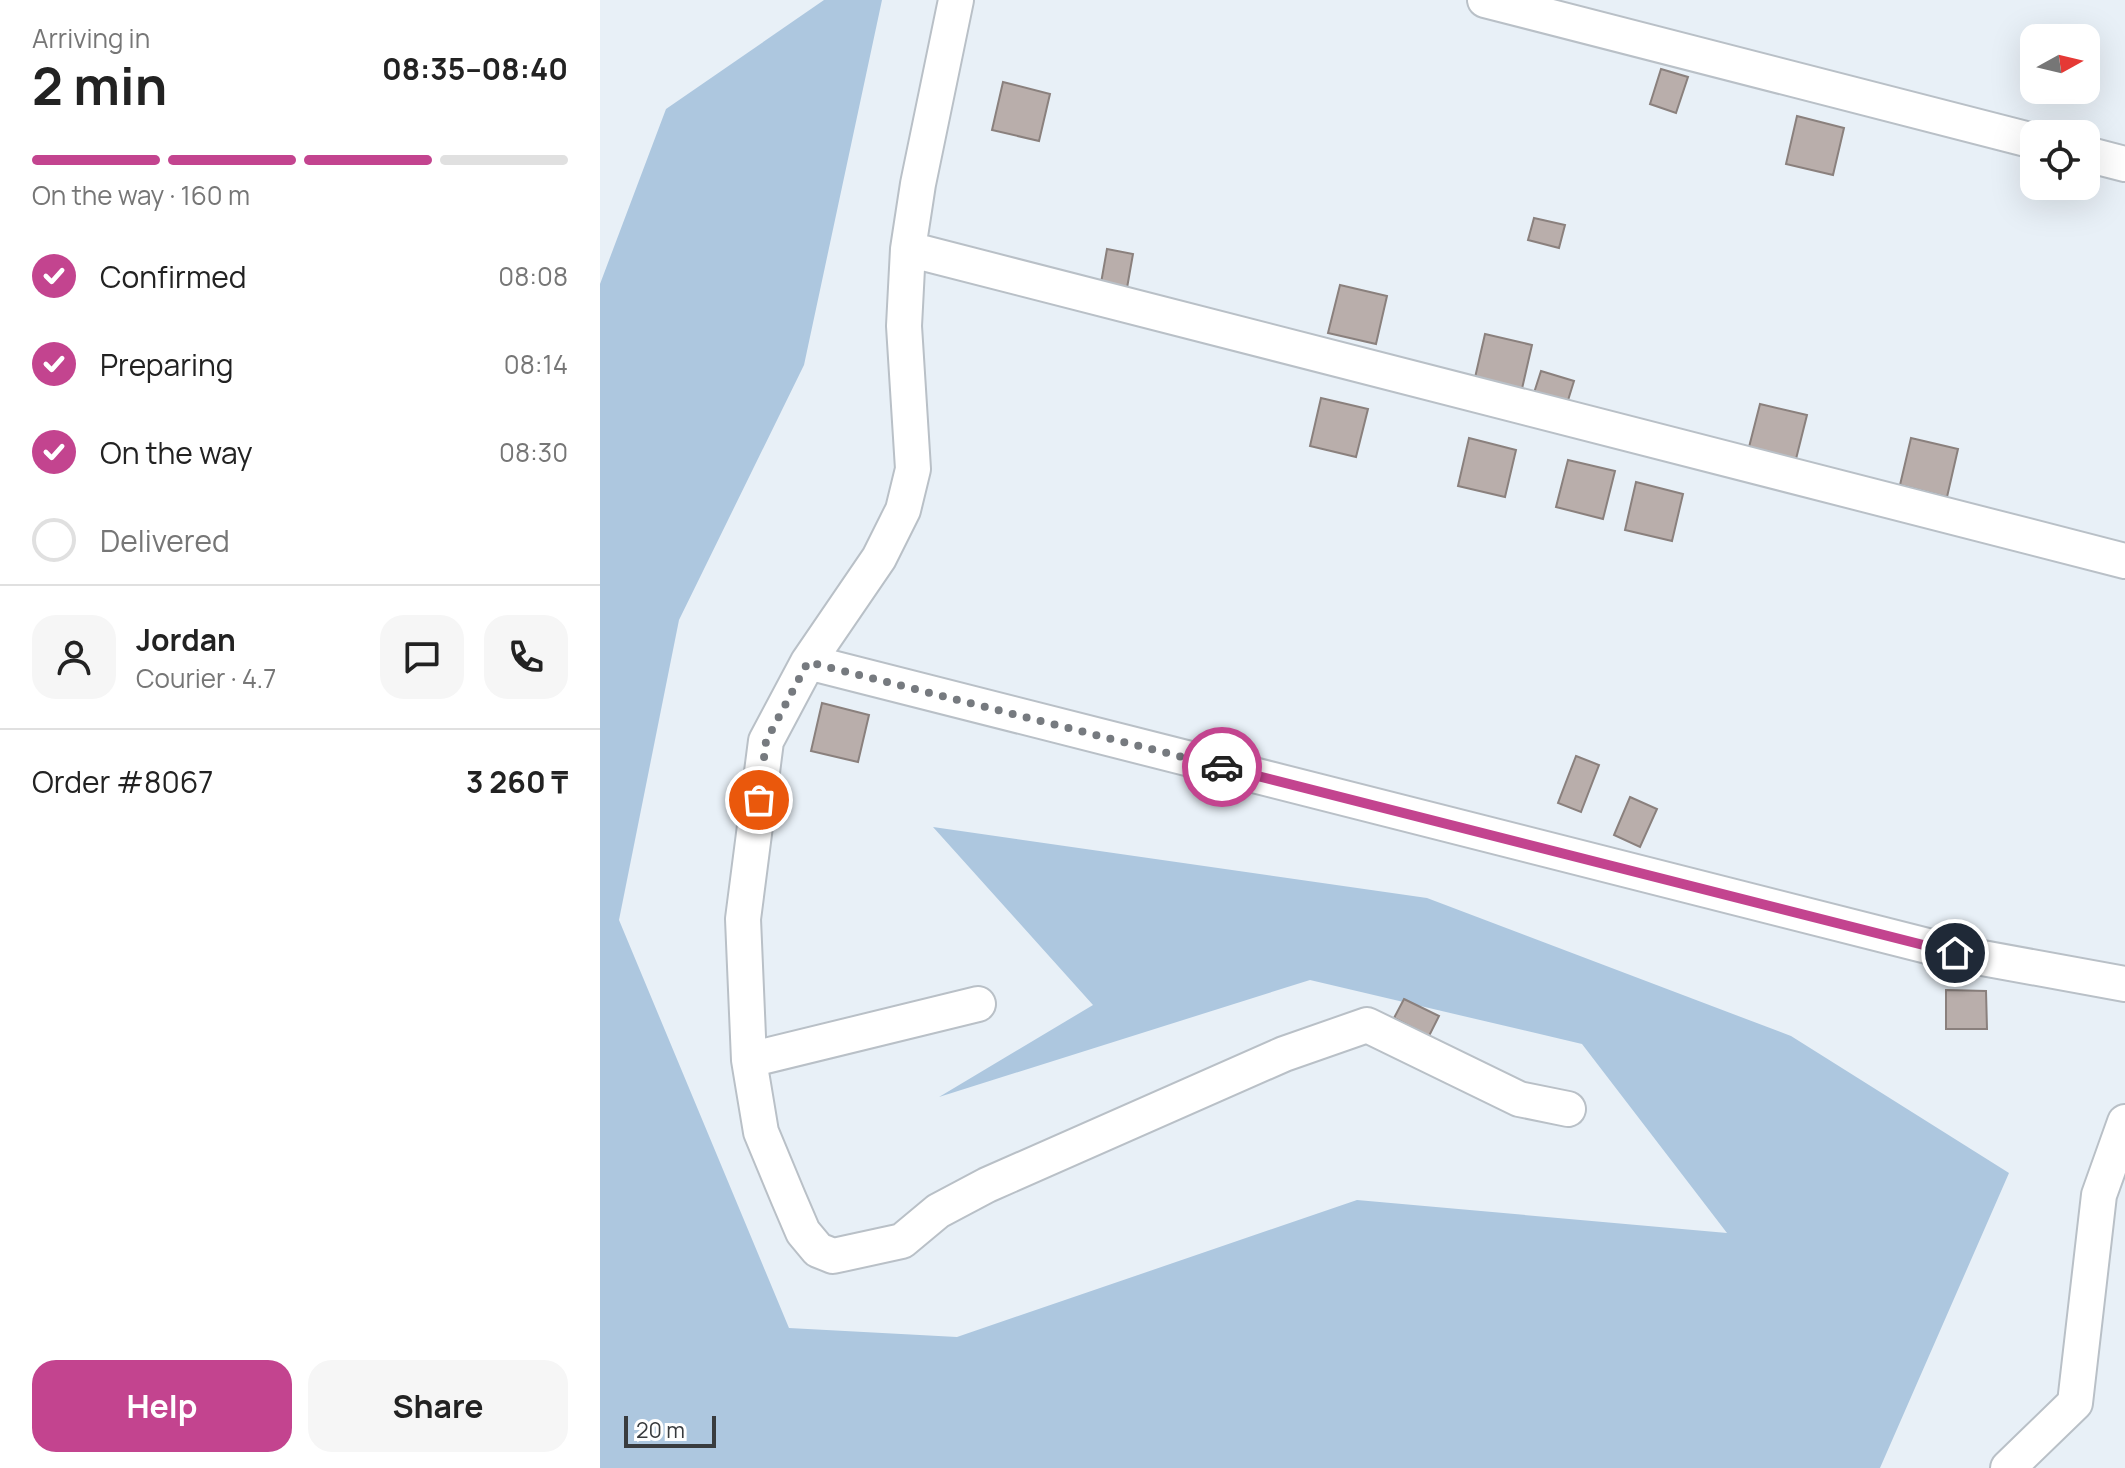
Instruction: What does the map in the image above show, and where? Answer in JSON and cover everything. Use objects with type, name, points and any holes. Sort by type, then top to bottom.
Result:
[{"type":"street","points":[[956,0],[918,184],[908,249],[904,326],[913,469],[903,510],[879,558],[808,662],[766,741],[743,919],[749,1060],[761,1132],[803,1232],[818,1250],[833,1256],[902,1241],[938,1211],[987,1185],[1284,1054],[1367,1025],[1519,1099],[1568,1109]]},
{"type":"street","points":[[1485,0],[2020,137]]},
{"type":"street","points":[[2100,158],[2125,164]]},
{"type":"street","points":[[908,249],[2125,561]]},
{"type":"street","points":[[808,662],[1939,950],[2125,984]]},
{"type":"street","points":[[749,1060],[978,1004]]},
{"type":"street","points":[[2008,1468],[2075,1403],[2125,1122]]},
{"type":"shaded area","points":[[824,0],[882,0],[804,365],[679,620],[619,920],[789,1328],[957,1337],[1357,1200],[1727,1233],[1582,1044],[1310,980],[939,1097],[1093,1005],[933,827],[1427,898],[1791,1036],[2009,1173],[1880,1468],[600,1468],[600,284],[666,109]]},
{"type":"building","points":[[1661,69],[1688,77],[1676,113],[1650,104]]},
{"type":"building","points":[[1003,82],[1050,94],[1039,141],[992,130]]},
{"type":"building","points":[[1797,116],[1844,128],[1833,175],[1786,164]]},
{"type":"building","points":[[1534,218],[1565,225],[1559,248],[1528,240]]},
{"type":"building","points":[[1107,249],[1133,254],[1127,288],[1101,283]]},
{"type":"building","points":[[1340,285],[1387,296],[1376,344],[1328,333]]},
{"type":"building","points":[[1485,334],[1532,345],[1521,393],[1474,382]]},
{"type":"building","points":[[1541,371],[1574,381],[1565,410],[1532,399]]},
{"type":"building","points":[[1321,398],[1368,409],[1356,457],[1310,446]]},
{"type":"building","points":[[1760,404],[1807,415],[1795,463],[1748,451]]},
{"type":"building","points":[[1469,438],[1516,450],[1505,497],[1458,486]]},
{"type":"building","points":[[1911,438],[1958,449],[1947,497],[1900,485]]},
{"type":"building","points":[[1568,460],[1615,471],[1603,519],[1556,507]]},
{"type":"building","points":[[1636,482],[1683,494],[1672,541],[1625,530]]},
{"type":"building","points":[[822,703],[869,715],[858,762],[811,751]]},
{"type":"building","points":[[1576,756],[1599,765],[1581,812],[1558,803]]},
{"type":"building","points":[[1630,797],[1657,809],[1640,847],[1614,835]]},
{"type":"building","points":[[1946,990],[1986,991],[1987,1029],[1946,1029]]},
{"type":"building","points":[[1404,999],[1439,1016],[1429,1036],[1394,1018]]},
{"type":"way so far","points":[[759,800],[766,741],[808,662],[1222,767]]},
{"type":"route","points":[[1222,767],[1955,953]]}]
